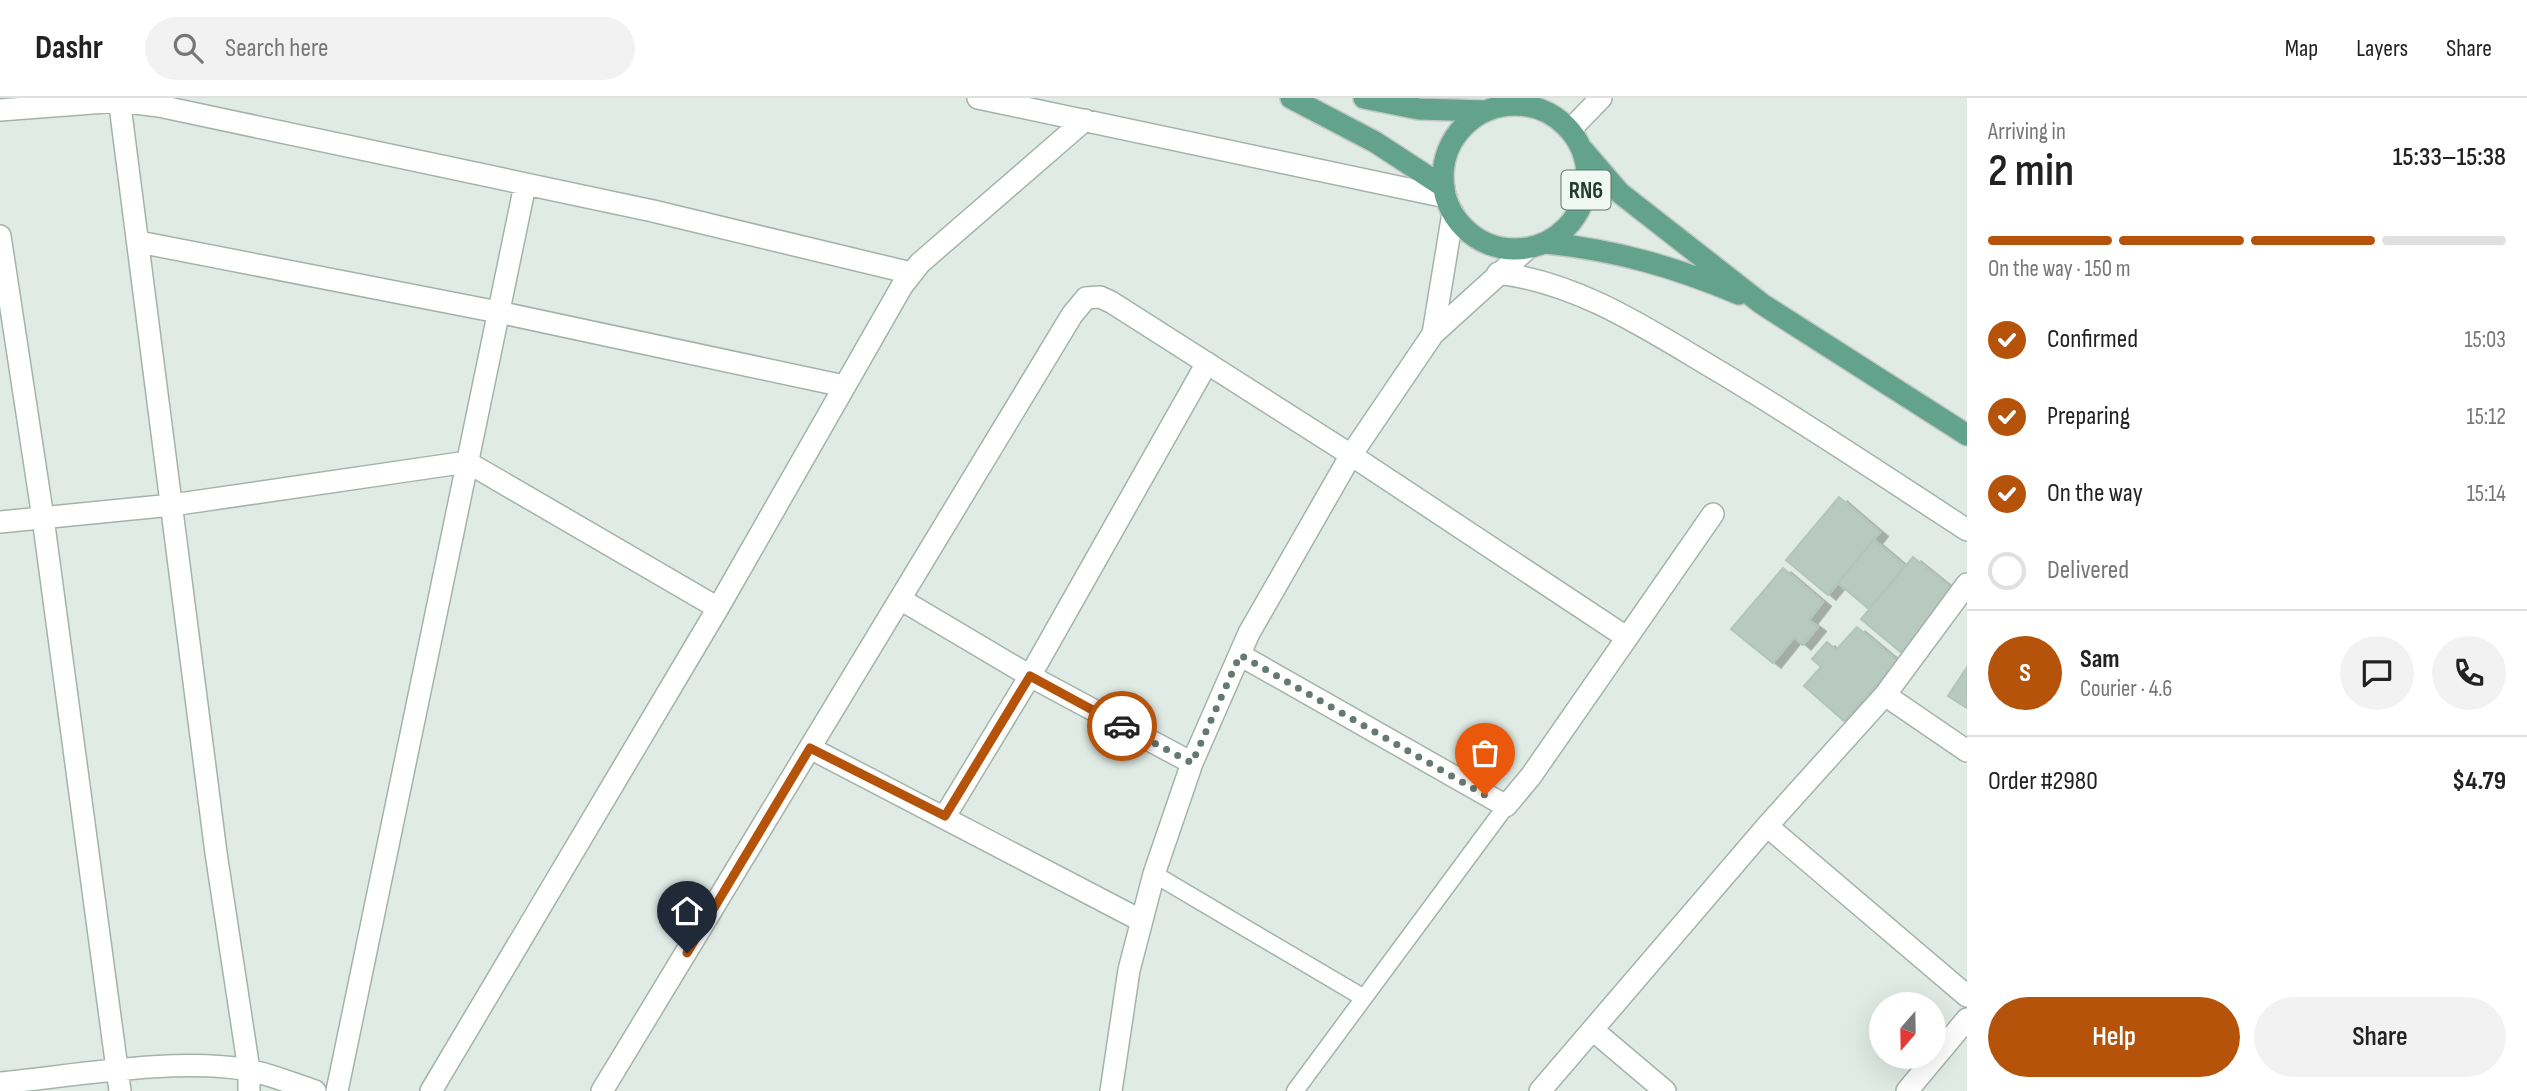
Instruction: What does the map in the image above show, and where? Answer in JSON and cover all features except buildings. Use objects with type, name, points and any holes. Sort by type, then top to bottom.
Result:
[{"type":"main road","name":"RN6","points":[[1291,98],[1375,142],[1448,199],[1467,230],[1485,242],[1506,248],[1537,245],[1616,252],[1648,260],[1762,304]]},
{"type":"main road","name":"RN6","points":[[1364,98],[1419,109],[1486,111],[1508,105],[1532,107],[1553,116],[1570,131],[1620,193],[1762,304],[1967,435]]},
{"type":"main road","points":[[1448,199],[1444,164],[1452,142],[1466,124],[1486,111]]},
{"type":"main road","name":"RN6","points":[[1537,245],[1564,231],[1578,213],[1586,193],[1587,172],[1583,150]]},
{"type":"street","points":[[978,98],[1448,199],[1433,334]]},
{"type":"street","points":[[1570,131],[1601,98]]},
{"type":"street","points":[[0,110],[119,99],[159,106],[653,211],[911,273]]},
{"type":"street","points":[[119,99],[214,840],[249,1080]]},
{"type":"street","points":[[431,1091],[718,607],[911,273],[1085,120]]},
{"type":"street","points":[[337,1091],[525,185]]},
{"type":"street","points":[[0,236],[43,518],[118,1081]]},
{"type":"street","points":[[139,242],[498,312],[844,386]]},
{"type":"street","points":[[1111,1091],[1129,970],[1140,920],[1192,763],[1240,655],[1280,577],[1351,455],[1433,334],[1498,273],[1537,245]]},
{"type":"street","points":[[1498,273],[1551,283],[1626,315],[1772,403],[1967,530]]},
{"type":"street","points":[[601,1091],[1072,315],[1086,298],[1100,297],[1111,302],[1351,455],[1626,637]]},
{"type":"street","points":[[945,816],[1030,676],[1207,363]]},
{"type":"street","points":[[0,522],[172,505],[467,462],[718,607]]},
{"type":"street","points":[[1240,655],[1506,806],[1527,782],[1713,514]]},
{"type":"street","points":[[1540,1091],[1767,826],[1885,695],[1967,584]]},
{"type":"street","points":[[900,599],[1030,676],[1192,763]]},
{"type":"street","points":[[1885,695],[1967,751]]},
{"type":"street","points":[[810,748],[1140,920]]},
{"type":"street","points":[[1767,826],[1967,996]]},
{"type":"street","points":[[1907,1091],[1967,1019]]},
{"type":"street","points":[[1594,1031],[1665,1091]]},
{"type":"street","points":[[0,1083],[118,1081],[195,1066],[249,1080],[315,1091]]},
{"type":"lane","points":[[1295,1091],[1506,806]]},
{"type":"lane","points":[[1154,874],[1364,998]]},
{"type":"way so far","points":[[1122,726],[1192,763],[1240,655],[1485,795]]},
{"type":"route","points":[[687,953],[810,748],[945,816],[1030,676],[1122,726]]}]
